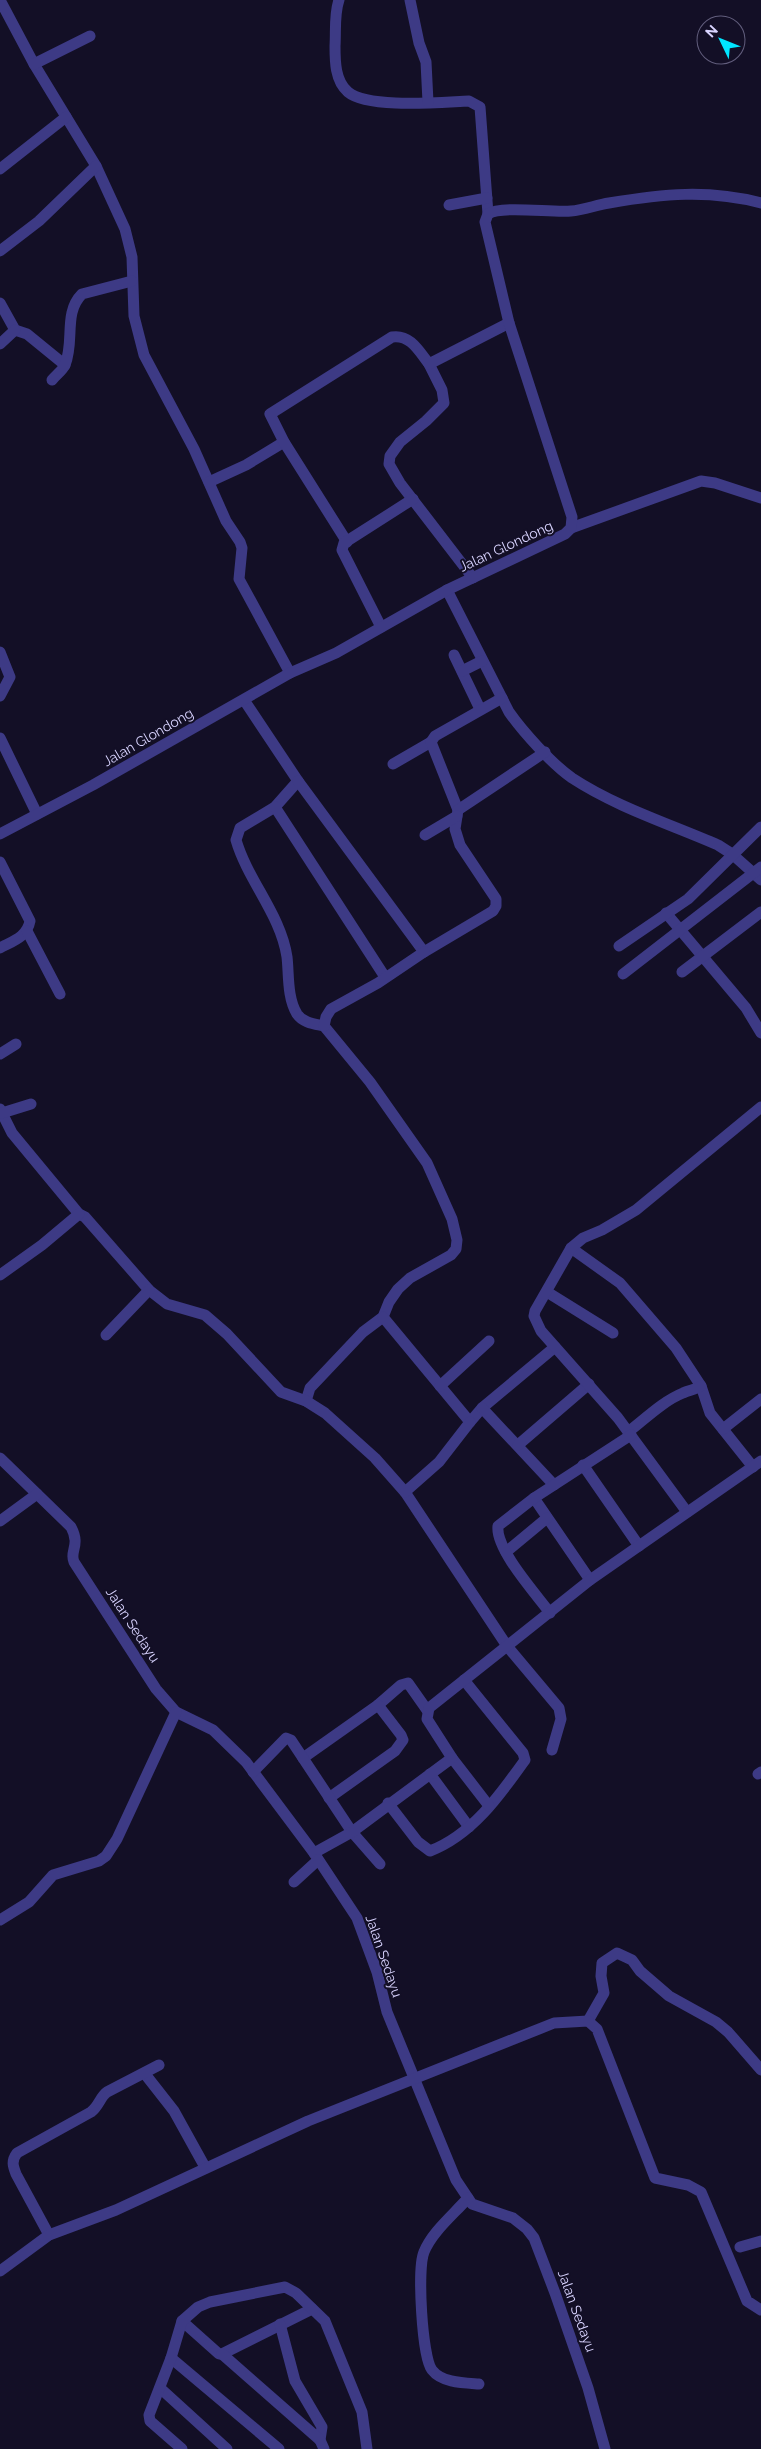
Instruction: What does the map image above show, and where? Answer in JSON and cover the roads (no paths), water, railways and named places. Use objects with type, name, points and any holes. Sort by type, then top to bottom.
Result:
[{"type":"street","points":[[0,0],[34,64],[96,166],[125,229],[132,257],[134,316],[144,355],[209,482],[226,521],[240,542],[242,548],[239,579],[290,673]]},
{"type":"street","points":[[340,0],[336,14],[335,61],[340,82],[348,93],[363,100],[383,103],[428,102],[426,62],[419,43],[410,0]]},
{"type":"street","points":[[34,64],[90,36]]},
{"type":"street","name":"Jalan Glondong","points":[[0,834],[93,786],[290,673],[336,653],[447,590],[565,534],[571,528],[572,517],[509,323],[485,222],[488,214],[480,107],[470,101],[428,102]]},
{"type":"street","points":[[0,169],[66,117]]},
{"type":"street","points":[[0,250],[39,221],[96,166]]},
{"type":"street","points":[[488,214],[499,209],[572,211],[607,203],[687,193],[724,195],[761,203]]},
{"type":"street","points":[[449,205],[487,198]]},
{"type":"street","points":[[52,380],[65,365],[70,342],[71,314],[77,300],[82,294],[132,281]]},
{"type":"street","points":[[0,302],[15,330],[27,334],[65,365]]},
{"type":"street","points":[[429,364],[509,323]]},
{"type":"street","points":[[0,344],[15,330]]},
{"type":"street","points":[[347,542],[284,442],[270,414],[392,337],[398,336],[410,341],[429,364],[442,390],[444,403],[426,421],[400,442],[390,456],[389,464],[392,472],[473,578]]},
{"type":"street","points":[[209,482],[246,465],[284,442]]},
{"type":"street","points":[[571,528],[701,480],[761,498]]},
{"type":"street","points":[[382,627],[342,550],[347,542],[413,499]]},
{"type":"street","points":[[447,590],[482,661],[520,727],[570,776],[599,794],[718,846],[758,873],[680,929],[623,974]]},
{"type":"street","points":[[0,652],[10,677],[0,696]]},
{"type":"street","points":[[454,655],[480,709]]},
{"type":"street","points":[[462,671],[482,661]]},
{"type":"street","points":[[393,764],[431,742],[435,736],[502,698]]},
{"type":"street","points":[[244,700],[298,781],[424,952]]},
{"type":"street","points":[[0,738],[37,814]]},
{"type":"street","points":[[324,1026],[326,1017],[331,1009],[493,911],[496,906],[496,899],[460,845],[454,829],[457,813],[431,742]]},
{"type":"street","points":[[425,835],[545,752]]},
{"type":"street","points":[[298,781],[275,806],[240,828],[236,840],[250,875],[282,935],[287,958],[288,983],[297,1014],[304,1021],[324,1026],[376,1089],[428,1163],[452,1219],[457,1240],[456,1249],[451,1255],[410,1278],[398,1289],[389,1302],[383,1317],[364,1332],[310,1388],[306,1401]]},
{"type":"street","points":[[275,806],[385,977]]},
{"type":"street","points":[[619,946],[666,913],[676,909],[688,899],[761,826]]},
{"type":"street","points":[[0,862],[30,921],[27,931],[0,948]]},
{"type":"street","points":[[682,972],[761,912]]},
{"type":"street","points":[[666,913],[746,1008],[761,1034]]},
{"type":"street","points":[[27,931],[60,994]]},
{"type":"street","points":[[0,1054],[16,1044]]},
{"type":"street","points":[[31,1104],[1,1111],[12,1134],[79,1214],[86,1217],[149,1290],[167,1304],[205,1316],[228,1334],[281,1392],[306,1401],[350,1434],[375,1458],[405,1492],[507,1646],[561,1713],[552,1750]]},
{"type":"street","points":[[687,1512],[630,1433],[590,1384],[541,1331],[534,1316],[538,1304],[547,1292],[571,1248],[583,1238],[602,1230],[631,1213],[761,1108]]},
{"type":"street","points":[[0,1275],[42,1245],[79,1214]]},
{"type":"street","points":[[427,1710],[590,1580],[757,1464],[710,1413],[701,1386],[676,1348],[620,1283],[571,1248]]},
{"type":"street","points":[[106,1335],[149,1290]]},
{"type":"street","points":[[547,1292],[613,1333]]},
{"type":"street","points":[[383,1317],[470,1422]]},
{"type":"street","points":[[440,1386],[489,1341]]},
{"type":"street","points":[[405,1492],[439,1462],[482,1408],[555,1347]]},
{"type":"street","points":[[518,1445],[590,1384]]},
{"type":"street","points":[[550,1613],[506,1552],[498,1534],[498,1526],[534,1498],[630,1433],[668,1401],[684,1392],[694,1391],[701,1386]]},
{"type":"street","points":[[723,1429],[761,1399]]},
{"type":"street","points":[[482,1408],[554,1485]]},
{"type":"street","name":"Jalan Sedayu","points":[[0,1458],[71,1527],[76,1544],[72,1556],[74,1562],[156,1688],[176,1712],[213,1730],[253,1772],[316,1856],[357,1918],[376,1972],[387,2012],[456,2180],[468,2198],[477,2207],[512,2218],[527,2228],[534,2238],[573,2344],[605,2449]]},
{"type":"street","points":[[583,1465],[639,1546]]},
{"type":"street","points":[[0,1521],[37,1494]]},
{"type":"street","points":[[534,1498],[590,1580]]},
{"type":"street","points":[[506,1552],[547,1518]]},
{"type":"street","points":[[388,1803],[418,1842],[430,1850],[469,1827],[502,1792],[525,1757],[464,1680]]},
{"type":"street","points":[[303,1758],[378,1705],[401,1685],[408,1683],[427,1710],[427,1719],[452,1758],[489,1806]]},
{"type":"street","points":[[329,1798],[401,1745],[402,1735],[378,1705]]},
{"type":"street","points":[[0,1920],[29,1902],[53,1875],[99,1861],[106,1856],[117,1839],[176,1712]]},
{"type":"street","points":[[253,1772],[286,1738],[293,1743],[352,1832],[380,1864]]},
{"type":"street","points":[[294,1882],[316,1856],[352,1832],[388,1803],[452,1758]]},
{"type":"street","points":[[430,1774],[469,1827]]},
{"type":"street","points":[[588,2021],[604,1993],[601,1976],[602,1963],[617,1952],[632,1960],[640,1971],[669,1996],[716,2022],[728,2032],[761,2070]]},
{"type":"street","points":[[0,2271],[49,2235],[116,2210],[205,2167],[308,2121],[554,2024],[588,2021],[597,2029],[655,2178],[688,2184],[702,2192],[747,2301],[761,2310]]},
{"type":"street","points":[[49,2235],[16,2174],[13,2167],[13,2158],[17,2153],[91,2112],[99,2105],[102,2096],[107,2092],[145,2074],[159,2065]]},
{"type":"street","points":[[145,2074],[174,2111],[205,2167]]},
{"type":"street","points":[[468,2198],[430,2240],[423,2253],[420,2270],[421,2300],[428,2359],[432,2370],[442,2378],[460,2383],[479,2384]]},
{"type":"street","points":[[740,2247],[761,2241]]},
{"type":"street","points":[[182,2449],[149,2418],[171,2358],[182,2321],[198,2307],[210,2302],[285,2287],[296,2293],[325,2321],[362,2412],[367,2449]]},
{"type":"street","points":[[222,2354],[312,2309]]},
{"type":"street","points":[[182,2321],[218,2354],[222,2354],[322,2444]]},
{"type":"street","points":[[280,2324],[295,2381],[322,2427],[322,2444]]},
{"type":"street","points":[[171,2358],[279,2449]]},
{"type":"street","points":[[160,2388],[227,2449]]}]
